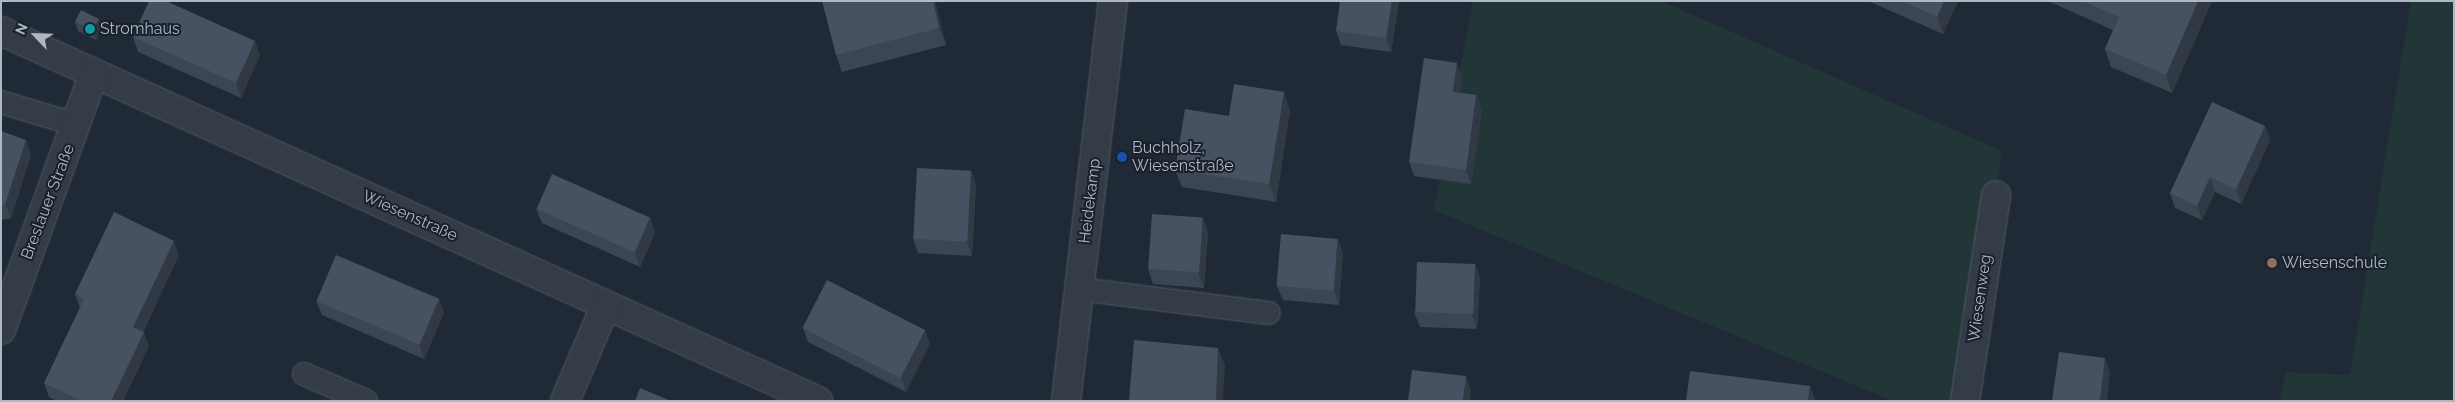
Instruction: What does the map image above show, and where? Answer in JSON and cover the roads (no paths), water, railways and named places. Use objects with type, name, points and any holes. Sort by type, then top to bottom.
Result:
[{"type":"street","name":"Heidekamp","points":[[1066,401],[1113,1]]},
{"type":"street","name":"Wiesenstraße","points":[[1,31],[818,401]]},
{"type":"street","name":"Breslauer Straße","points":[[1,330],[77,125],[94,73]]},
{"type":"street","name":"Wiesenweg","points":[[1965,401],[1996,195]]},
{"type":"street","points":[[565,401],[606,305]]},
{"type":"lane","points":[[1,102],[77,125]]},
{"type":"lane","points":[[1079,290],[1268,314]]},
{"type":"lane","points":[[304,374],[366,401]]},
{"type":"place","name":"Stromhaus","points":[[90,29]]},
{"type":"place","name":"Buchholz, Wiesenstraße","points":[[1122,157]]},
{"type":"place","name":"Wiesenschule","points":[[2272,263]]}]
